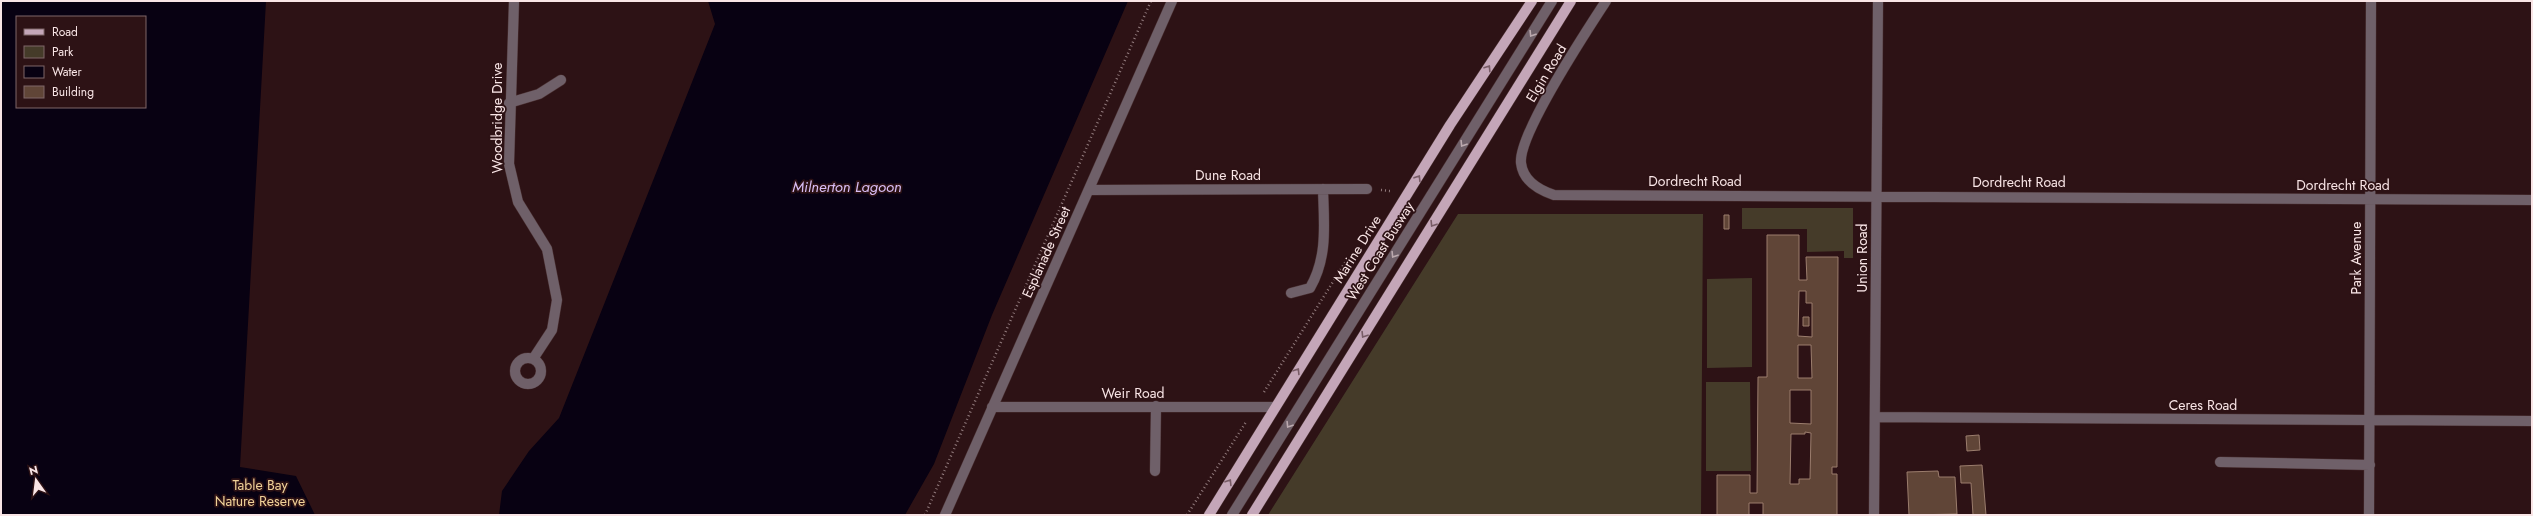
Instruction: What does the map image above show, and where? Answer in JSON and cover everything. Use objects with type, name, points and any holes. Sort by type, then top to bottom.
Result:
[{"type":"main road","name":"Marine Drive","points":[[1209,515],[1450,125],[1532,1]]},
{"type":"main road","points":[[1252,515],[1571,1]]},
{"type":"street","name":"Woodbridge Drive","points":[[514,1],[509,103],[508,164],[512,184],[518,202],[547,250],[555,285],[556,312],[552,330],[533,359]]},
{"type":"street","name":"Esplanade Street","points":[[945,515],[1172,1]]},
{"type":"street","name":"West Coast Busway","points":[[1232,515],[1552,1]]},
{"type":"street","name":"Elgin Road","points":[[1521,164],[1521,150],[1535,119],[1606,1]]},
{"type":"street","name":"Union Road","points":[[1874,515],[1878,1]]},
{"type":"street","name":"Park Avenue","points":[[2368,515],[2370,465],[2371,1]]},
{"type":"street","points":[[509,103],[539,94],[562,80]]},
{"type":"street","name":"Dordrecht Road","points":[[1521,164],[1533,186],[1554,195],[1876,195],[2532,200]]},
{"type":"street","points":[[1291,293],[1310,288],[1320,266],[1324,246],[1324,189]]},
{"type":"street","name":"Dune Road","points":[[1089,190],[1367,189]]},
{"type":"street","points":[[1155,471],[1156,406]]},
{"type":"street","name":"Weir Road","points":[[992,408],[1156,406],[1275,407]]},
{"type":"street","name":"Ceres Road","points":[[1875,417],[2532,420]]},
{"type":"street","points":[[2220,462],[2370,465]]},
{"type":"path","points":[[925,515],[1151,1]]},
{"type":"green space","points":[[1742,208],[1853,208],[1853,258],[1844,258],[1844,251],[1807,252],[1807,229],[1742,229]]},
{"type":"green space","points":[[1458,214],[1703,214],[1701,515],[1268,515]]},
{"type":"green space","points":[[1752,278],[1752,367],[1707,368],[1707,279]]},
{"type":"green space","points":[[1706,382],[1750,382],[1751,471],[1706,471]]},
{"type":"water","points":[[1,1],[266,1],[240,467],[296,476],[315,515],[1,515]]},
{"type":"water","name":"Milnerton Lagoon","points":[[708,1],[1128,1],[992,315],[934,464],[905,515],[499,515],[502,491],[529,451],[559,418],[715,24]]},
{"type":"building","points":[[1724,215],[1729,215],[1729,229],[1724,229]]},
{"type":"building","points":[[1767,235],[1799,235],[1799,280],[1807,280],[1806,257],[1838,257],[1837,467],[1832,467],[1832,474],[1837,474],[1837,515],[1763,515],[1763,503],[1749,503],[1749,515],[1717,515],[1717,475],[1750,475],[1750,493],[1757,493],[1758,377],[1767,377]],"holes":[[[1799,291],[1806,291],[1806,303],[1812,303],[1812,337],[1798,336]],[[1798,345],[1811,345],[1812,378],[1798,378]],[[1790,390],[1811,390],[1811,424],[1790,423]],[[1805,432],[1811,433],[1810,479],[1799,479],[1799,484],[1790,484],[1791,434],[1805,434]]]},
{"type":"building","points":[[1803,317],[1809,317],[1809,326],[1803,326]]},
{"type":"building","points":[[1979,435],[1980,450],[1967,451],[1966,436]]},
{"type":"building","points":[[1982,465],[1986,515],[1973,515],[1971,483],[1961,483],[1960,466]]},
{"type":"building","points":[[1938,471],[1939,477],[1955,477],[1957,514],[1909,515],[1907,472]]},
{"type":"park label","name":"Table Bay Nature Reserve","points":[[260,494]]}]
